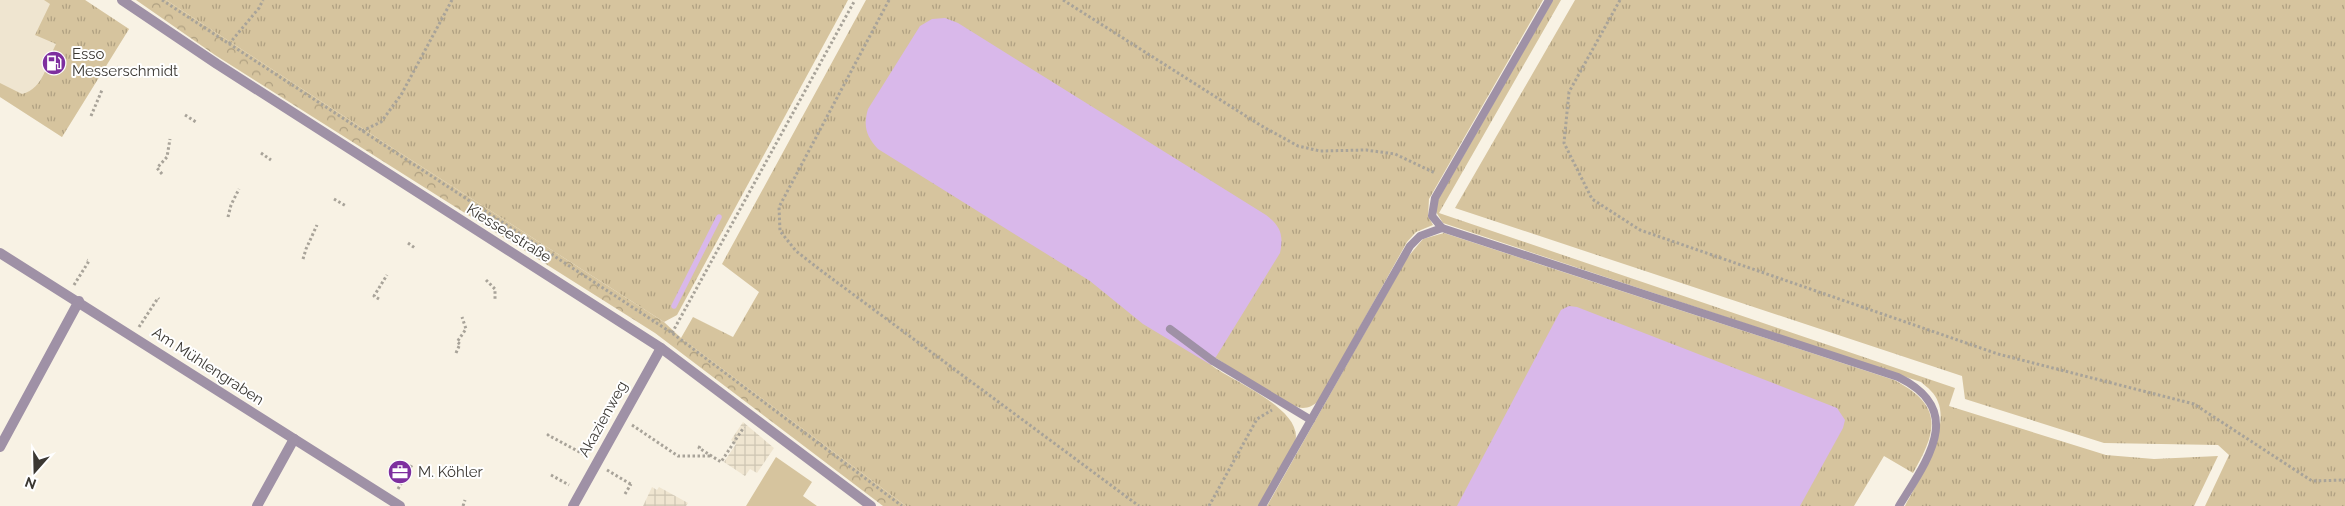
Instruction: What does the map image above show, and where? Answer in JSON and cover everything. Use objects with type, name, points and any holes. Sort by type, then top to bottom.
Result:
[{"type":"street","name":"Kiesseestraße","points":[[122,0],[225,70],[661,348],[870,506]]},
{"type":"street","name":"Am Mühlengraben","points":[[0,253],[68,294],[395,503]]},
{"type":"street","points":[[0,447],[79,301]]},
{"type":"street","name":"Akazienweg","points":[[573,506],[661,348]]},
{"type":"street","points":[[257,506],[294,439]]},
{"type":"lane","points":[[1549,0],[1435,198],[1432,216],[1442,228],[1889,374],[1913,384],[1925,394],[1933,406],[1936,430],[1929,454],[1900,506]]},
{"type":"lane","points":[[1262,506],[1410,246],[1420,236],[1442,228]]},
{"type":"lane","points":[[1170,329],[1213,361],[1311,420]]},
{"type":"path","points":[[162,0],[361,132],[672,333],[902,506]]},
{"type":"path","points":[[228,44],[259,8],[263,0]]},
{"type":"path","points":[[361,132],[381,122],[401,95],[452,0]]},
{"type":"path","points":[[672,333],[855,0]]},
{"type":"path","points":[[890,0],[779,207],[780,231],[796,251],[811,263],[1139,506]]},
{"type":"path","points":[[1063,0],[1260,125],[1298,146],[1320,151],[1366,150],[1395,154],[1447,178]]},
{"type":"path","points":[[1620,0],[1569,92],[1564,144],[1592,199],[1640,230],[1998,354],[2194,404],[2312,481],[2345,480]]},
{"type":"path","points":[[117,67],[125,72]]},
{"type":"path","points":[[91,116],[96,100],[102,90]]},
{"type":"path","points":[[185,115],[196,122]]},
{"type":"path","points":[[162,174],[157,168],[167,157],[170,139]]},
{"type":"path","points":[[261,154],[271,160]]},
{"type":"path","points":[[228,217],[231,205],[239,189]]},
{"type":"path","points":[[334,199],[346,206]]},
{"type":"path","points":[[303,259],[317,225]]},
{"type":"path","points":[[408,243],[415,248]]},
{"type":"path","points":[[68,294],[89,261],[87,260]]},
{"type":"path","points":[[379,299],[374,296],[387,275]]},
{"type":"path","points":[[486,280],[495,289],[495,300]]},
{"type":"path","points":[[133,336],[159,299]]},
{"type":"path","points":[[456,353],[460,344],[457,342],[466,329],[462,317]]},
{"type":"path","points":[[1209,506],[1257,419],[1270,411],[1289,408]]},
{"type":"path","points":[[700,446],[699,448],[721,462],[752,416]]},
{"type":"path","points":[[621,418],[678,456],[712,456]]},
{"type":"path","points":[[395,503],[413,463]]},
{"type":"path","points":[[551,475],[580,492]]},
{"type":"path","points":[[625,494],[631,484]]},
{"type":"path","points":[[463,506],[465,500]]},
{"type":"shaded area","name":"Esso Messerschmidt","points":[[0,0],[85,0],[129,29],[62,137],[0,97]]},
{"type":"shaded area","points":[[945,18],[958,23],[1266,215],[1275,223],[1281,236],[1280,253],[1211,365],[1143,324],[1090,281],[878,149],[874,144],[868,135],[866,126],[868,109],[920,26],[932,19]]},
{"type":"shaded area","points":[[1569,306],[1577,307],[1837,408],[1845,420],[1843,428],[1800,506],[1457,506],[1561,310]]},
{"type":"shaded area","points":[[743,422],[774,448],[757,473],[750,469],[745,476],[724,462],[736,444],[731,440]]},
{"type":"shaded area","points":[[652,487],[657,490],[659,487],[688,503],[686,506],[643,506]]},
{"type":"green space","name":"Esso Messerschmidt","points":[[44,0],[85,0],[129,29],[62,137],[0,97],[0,83],[22,94],[36,86],[44,74],[56,44],[35,35],[50,4]]},
{"type":"green space","points":[[136,0],[166,0],[664,322],[681,338],[906,506],[883,506],[655,333],[215,55]]},
{"type":"green space","points":[[166,0],[848,0],[677,315],[664,322]]},
{"type":"green space","points":[[866,0],[1543,0],[1429,199],[1428,216],[1433,225],[1416,232],[1407,242],[1318,402],[1303,408],[1296,406],[1273,395],[1216,358],[1211,365],[1280,409],[1296,432],[1294,445],[1258,506],[906,506],[681,338],[693,317],[733,337],[759,292],[722,264]]},
{"type":"green space","points":[[1553,0],[1561,0],[1439,213],[1955,388],[1949,406],[2106,455],[2154,459],[2218,456],[2194,506],[1905,506],[1931,456],[1940,427],[1941,414],[1937,399],[1921,382],[1443,223],[1436,212],[1438,200]]},
{"type":"green space","points":[[1575,0],[2345,0],[2345,506],[2205,506],[2229,455],[2218,445],[2104,443],[1965,399],[1962,376],[1455,208]]},
{"type":"green space","points":[[1444,233],[1894,380],[1910,389],[1928,409],[1931,431],[1921,458],[1913,473],[1884,456],[1854,506],[1267,506],[1407,258],[1423,239]]},
{"type":"green space","points":[[776,457],[812,482],[803,496],[817,506],[746,506]]},
{"type":"waterway","points":[[674,306],[719,217]]},
{"type":"place","name":"Esso Messerschmidt","points":[[54,63]]},
{"type":"place","name":"M. Köhler","points":[[400,472]]}]
